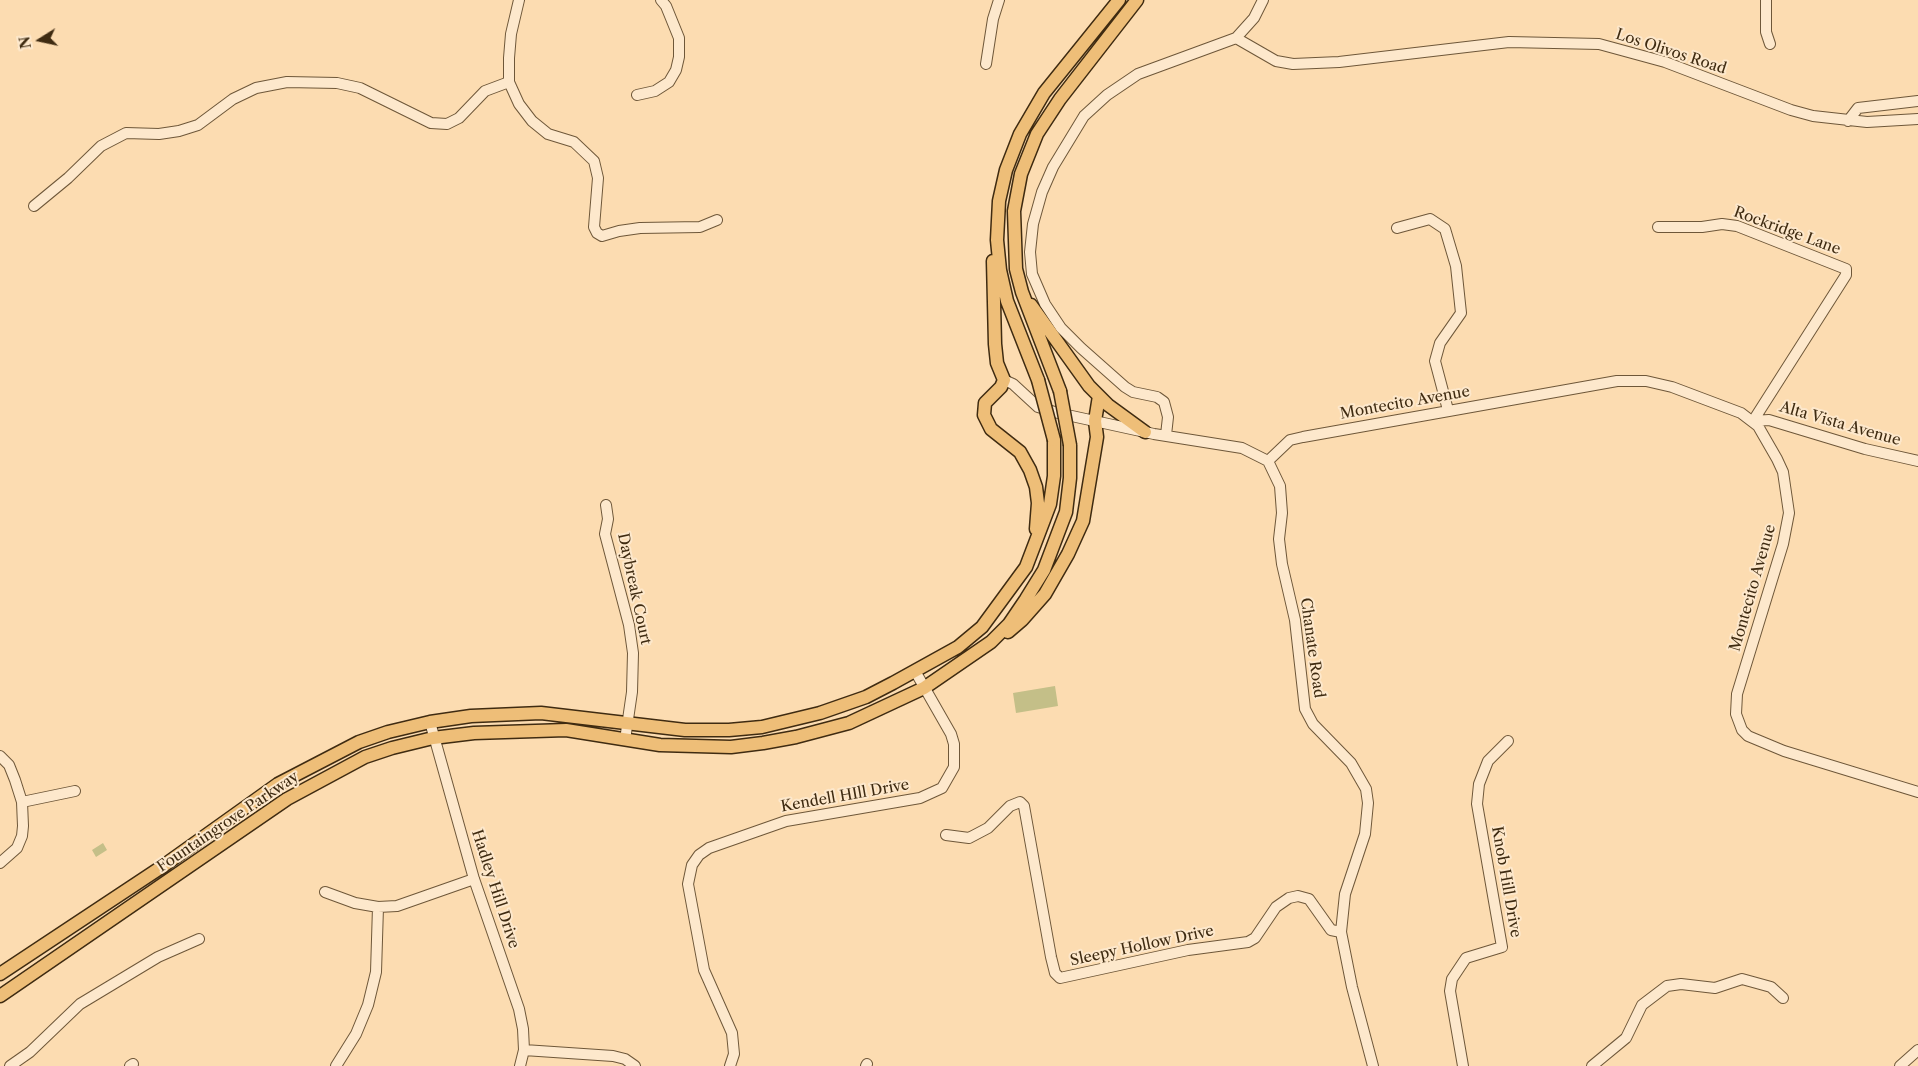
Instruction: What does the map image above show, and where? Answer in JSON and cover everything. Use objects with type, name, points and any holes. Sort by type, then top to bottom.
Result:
[{"type":"main road","name":"Fountaingrove Parkway","points":[[0,974],[162,866],[278,784],[359,742],[430,722],[471,716],[541,713],[627,725],[705,731],[762,727],[793,721],[866,697],[958,647],[982,627],[1026,567],[1050,504],[1054,476],[1054,440],[1038,380],[1007,301],[998,250],[999,201],[1006,170],[1020,134],[1044,93],[1119,0]]},
{"type":"main road","name":"Fountaingrove Parkway","points":[[0,996],[287,799],[365,757],[433,738],[495,731],[566,730],[625,740],[695,747],[763,744],[796,738],[849,723],[924,688],[991,642],[1009,624],[1044,570],[1057,542],[1066,512],[1070,478],[1070,444],[1060,391],[1022,292],[1016,269],[1014,211],[1021,174],[1037,134],[1060,99],[1137,0]]},
{"type":"main road","points":[[998,217],[992,244],[994,344],[1004,380],[1001,387],[985,403],[984,415],[991,430],[1020,452],[1036,487],[1038,503],[1036,531],[1026,567]]},
{"type":"main road","points":[[1016,269],[1029,301],[1089,386],[1108,405],[1145,432]]},
{"type":"main road","points":[[991,642],[1022,620],[1045,594],[1068,554],[1083,521],[1097,437],[1095,421],[1099,396]]},
{"type":"street","points":[[519,0],[510,42],[509,82],[519,104],[532,121],[548,134],[574,142],[594,161],[598,178],[594,227],[602,236],[619,230],[640,228],[700,227],[717,220]]},
{"type":"street","points":[[637,95],[655,91],[669,82],[676,70],[679,57],[679,38],[666,6],[661,0]]},
{"type":"street","points":[[986,64],[993,19],[999,0]]},
{"type":"street","points":[[1166,435],[1168,417],[1164,402],[1156,397],[1133,392],[1125,387],[1061,328],[1045,304],[1032,274],[1030,252],[1033,224],[1042,192],[1053,167],[1084,116],[1107,95],[1138,74],[1236,38],[1254,18],[1263,0]]},
{"type":"street","points":[[1766,0],[1766,32],[1770,44]]},
{"type":"street","name":"Los Olivos Road","points":[[1236,38],[1276,61],[1294,64],[1339,62],[1509,42],[1599,44],[1665,62],[1791,110],[1848,121],[1918,118]]},
{"type":"street","points":[[34,206],[102,146],[118,137],[126,133],[159,134],[198,125],[233,99],[256,88],[287,82],[337,83],[360,88],[432,124],[447,124],[459,118],[485,91],[509,82]]},
{"type":"street","points":[[1848,121],[1858,108],[1918,101]]},
{"type":"street","points":[[1397,228],[1430,219],[1445,229],[1456,266],[1460,313],[1440,342],[1435,361],[1448,410]]},
{"type":"street","name":"Rockridge Lane","points":[[1658,227],[1722,224],[1737,226],[1846,269],[1846,274],[1753,421]]},
{"type":"street","points":[[1004,380],[1013,384],[1038,407],[1145,432],[1242,448],[1268,461]]},
{"type":"street","name":"Montecito Avenue","points":[[1268,461],[1290,440],[1617,380],[1633,380],[1672,387],[1741,413],[1753,421],[1778,458],[1783,472],[1789,513],[1783,544],[1737,694],[1739,722],[1748,736],[1759,742],[1918,792]]},
{"type":"street","name":"Alta Vista Avenue","points":[[1753,421],[1769,420],[1865,449],[1918,461]]},
{"type":"street","name":"Chanate Road","points":[[1268,461],[1280,486],[1282,513],[1279,540],[1282,564],[1295,620],[1305,710],[1313,724],[1355,769],[1366,789],[1368,803],[1365,834],[1345,894],[1341,932],[1352,987],[1373,1066]]},
{"type":"street","name":"Daybreak Court","points":[[606,505],[608,519],[605,534],[629,625],[633,653],[632,692],[625,740]]},
{"type":"street","name":"Kendell HIll Drive","points":[[730,1066],[734,1054],[732,1033],[704,970],[688,884],[692,865],[699,855],[709,848],[786,821],[920,798],[942,788],[954,767],[956,754],[954,744],[951,734],[915,671]]},
{"type":"street","name":"Hadley Hill Drive","points":[[430,722],[474,879],[519,1009],[523,1029],[524,1050],[520,1066]]},
{"type":"street","name":"Knob Hill Drive","points":[[1462,1066],[1450,991],[1452,979],[1466,958],[1502,947],[1477,804],[1479,784],[1488,761],[1508,741]]},
{"type":"street","points":[[0,756],[9,765],[22,802],[22,836],[16,848],[0,863]]},
{"type":"street","points":[[22,802],[76,791]]},
{"type":"street","name":"Sleepy Hollow Drive","points":[[946,835],[969,838],[988,828],[1010,806],[1020,802],[1024,806],[1051,957],[1055,973],[1060,978],[1188,950],[1248,942],[1255,938],[1276,907],[1289,898],[1298,896],[1309,899],[1331,930],[1341,932]]},
{"type":"street","points":[[325,892],[355,903],[378,907],[397,906],[474,879]]},
{"type":"street","points":[[336,1066],[356,1034],[368,1005],[376,972],[378,907]]},
{"type":"street","points":[[10,1066],[30,1052],[80,1004],[158,957],[199,939]]},
{"type":"street","points":[[1592,1066],[1626,1038],[1642,1005],[1667,986],[1681,984],[1714,988],[1742,979],[1771,988],[1783,998]]},
{"type":"street","points":[[524,1050],[613,1056],[624,1059],[635,1066]]},
{"type":"street","points":[[1900,1066],[1918,1050]]},
{"type":"shaded area","points":[[1055,686],[1058,706],[1016,713],[1013,693]]},
{"type":"shaded area","points":[[103,843],[107,850],[96,857],[92,850]]}]
